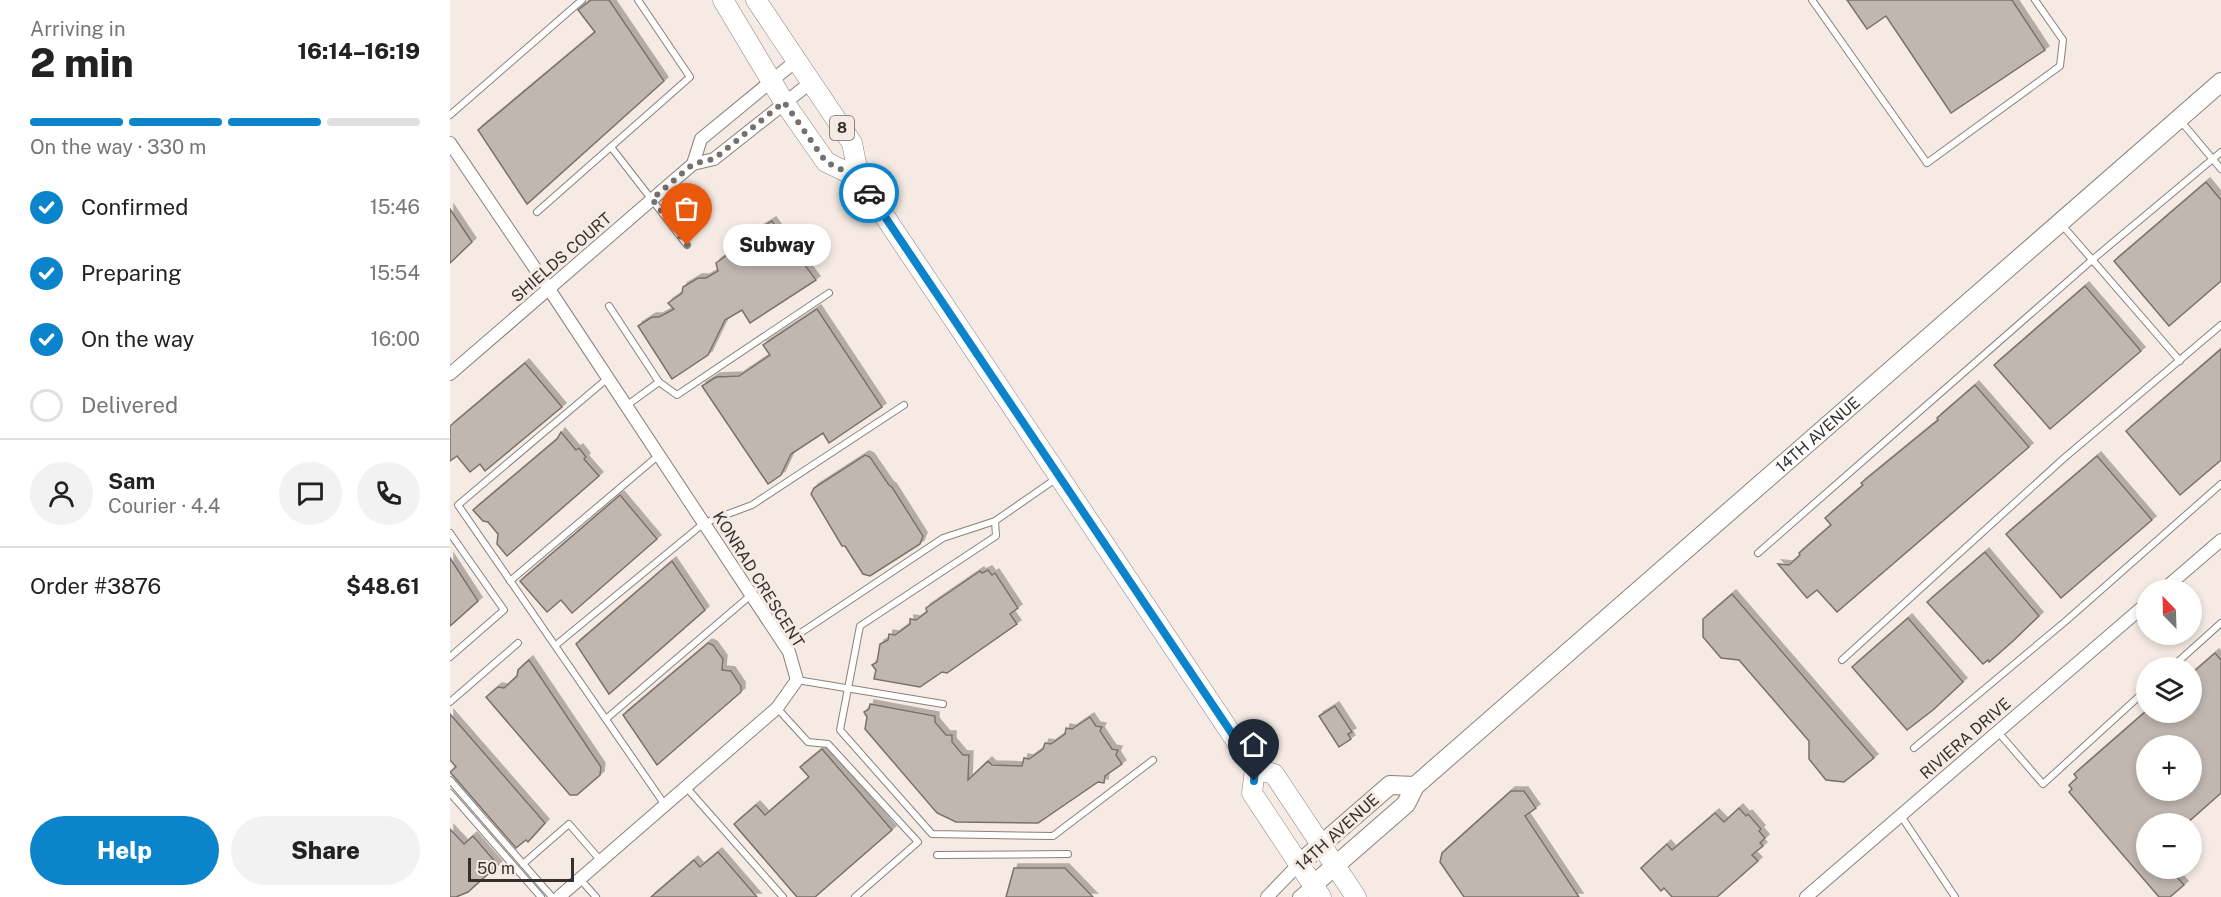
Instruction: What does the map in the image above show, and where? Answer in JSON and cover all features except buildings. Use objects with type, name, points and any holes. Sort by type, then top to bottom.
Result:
[{"type":"main road","name":"8","points":[[723,0],[784,102],[826,162],[859,178]]},
{"type":"main road","name":"8","points":[[756,0],[852,143],[859,178],[1255,769],[1274,774],[1356,897]]},
{"type":"main road","name":"14TH AVENUE","points":[[1311,893],[1335,866],[1406,804],[1415,786],[2221,82]]},
{"type":"main road","points":[[1255,769],[1252,793],[1299,864],[1311,893]]},
{"type":"main road","name":"14TH AVENUE","points":[[1299,864],[1390,785],[1415,786]]},
{"type":"street","name":"SHIELDS COURT","points":[[693,164],[701,139],[797,60]]},
{"type":"street","name":"SHIELDS COURT","points":[[450,374],[693,164],[714,159],[810,83]]},
{"type":"street","name":"KONRAD CRESCENT","points":[[450,143],[789,652],[797,680]]},
{"type":"street","points":[[2176,579],[2221,540]]},
{"type":"street","name":"RIVIERA DRIVE","points":[[1806,897],[2136,613]]},
{"type":"street","points":[[561,896],[777,708],[797,680]]},
{"type":"street","name":"14TH AVENUE","points":[[1267,897],[1299,864]]},
{"type":"lane","points":[[450,115],[582,0]]},
{"type":"lane","points":[[537,212],[690,77],[638,0]]},
{"type":"lane","points":[[1812,0],[1926,163],[2060,66],[2063,40],[2035,0]]},
{"type":"lane","points":[[2179,119],[2221,170]]},
{"type":"lane","points":[[611,147],[687,245]]},
{"type":"lane","points":[[1758,553],[2092,260],[2221,152]]},
{"type":"lane","points":[[2060,223],[2180,361]]},
{"type":"lane","points":[[609,306],[659,382],[677,394],[829,293]]},
{"type":"lane","points":[[1842,660],[2063,459],[2220,328]]},
{"type":"lane","points":[[608,378],[458,505],[665,805]]},
{"type":"lane","points":[[626,406],[659,382]]},
{"type":"lane","points":[[556,645],[704,523],[752,505],[904,405]]},
{"type":"lane","points":[[510,581],[659,455]]},
{"type":"lane","points":[[783,644],[943,538],[995,521],[1060,476]]},
{"type":"lane","points":[[1914,748],[2067,620],[2221,484]]},
{"type":"lane","points":[[995,521],[996,536],[860,626],[840,730],[932,834],[1053,836],[1153,760]]},
{"type":"lane","points":[[450,533],[504,610],[450,657]]},
{"type":"lane","points":[[606,719],[751,595]]},
{"type":"lane","points":[[2183,657],[2221,623]]},
{"type":"lane","points":[[450,702],[518,643]]},
{"type":"lane","points":[[797,680],[943,704]]},
{"type":"lane","points":[[1998,732],[2043,784],[2136,699]]},
{"type":"lane","points":[[777,708],[808,742],[828,744],[918,842],[855,897]]},
{"type":"lane","points":[[450,780],[523,864],[561,896]]},
{"type":"lane","points":[[686,787],[783,897]]},
{"type":"lane","points":[[450,793],[541,897]]},
{"type":"lane","points":[[1900,816],[1955,897]]},
{"type":"lane","points":[[523,864],[569,824],[601,861]]},
{"type":"lane","points":[[937,855],[1068,854]]},
{"type":"lane","points":[[580,879],[596,897]]},
{"type":"way so far","points":[[687,245],[652,199],[693,164],[714,159],[784,102],[826,162],[859,178],[869,193]]},
{"type":"place","name":"Subway","points":[[687,245]]},
{"type":"route","points":[[869,193],[1247,756],[1255,769],[1254,781]]}]
